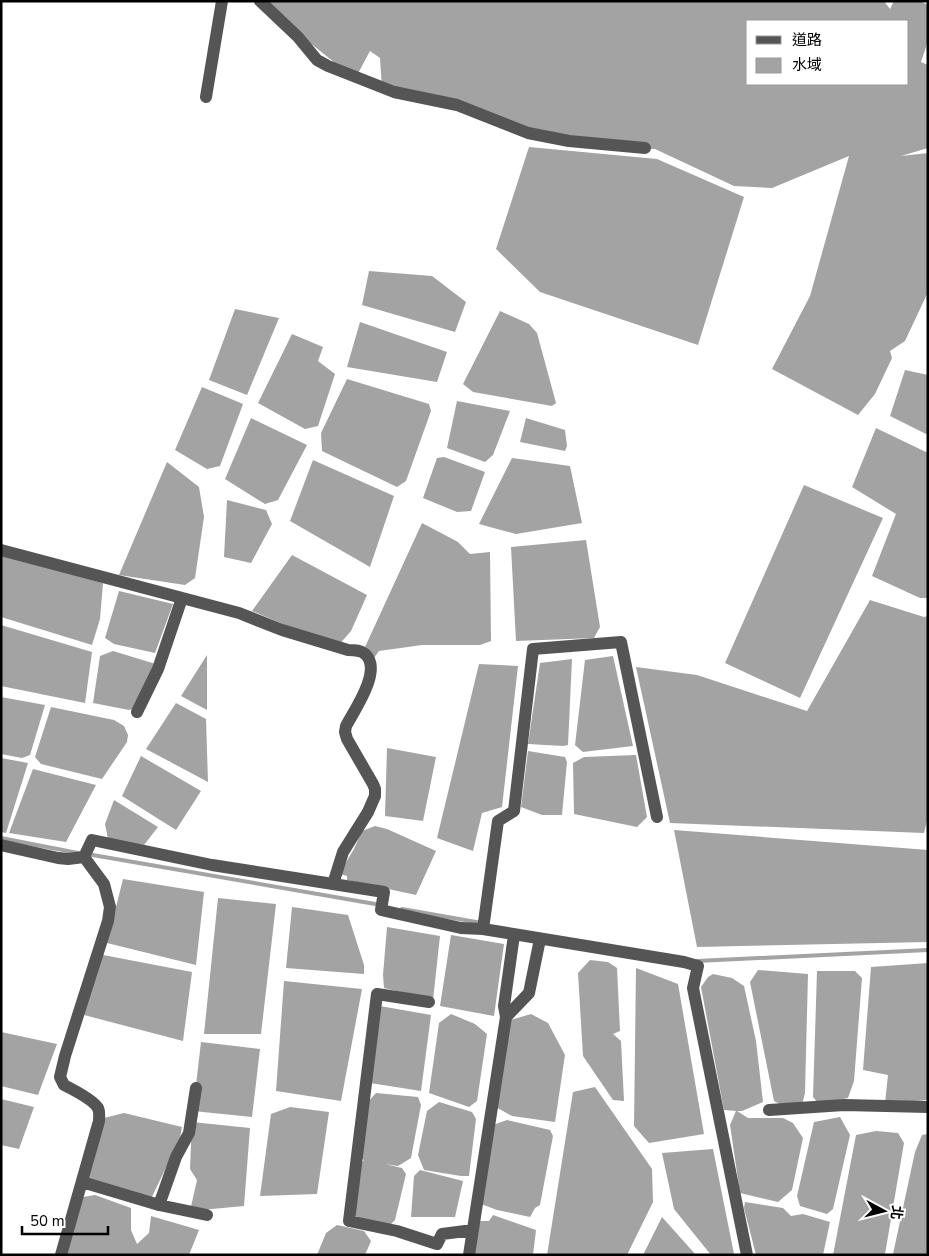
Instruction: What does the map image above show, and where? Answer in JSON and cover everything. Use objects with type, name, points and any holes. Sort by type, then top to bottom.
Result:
[{"type":"lane","points":[[206,97],[222,1]]},
{"type":"lane","points":[[260,1],[298,37],[317,60],[394,92],[457,105],[528,133],[569,142],[645,148]]},
{"type":"lane","points":[[1,550],[239,613],[282,630],[348,650],[358,650],[366,654],[371,669],[369,681],[346,726],[345,732],[347,740],[374,788],[375,796],[368,812],[343,852],[333,884]]},
{"type":"lane","points":[[137,712],[158,669],[182,598]]},
{"type":"lane","points":[[483,929],[498,821],[514,811],[533,649],[621,642],[657,817]]},
{"type":"lane","points":[[1,845],[68,859],[87,852],[92,840],[212,866],[384,892],[382,905],[461,928],[483,929],[698,966],[693,988],[747,1255]]},
{"type":"lane","points":[[61,1255],[99,1121],[98,1108],[80,1093],[64,1085],[60,1077],[108,921],[110,907],[104,884],[87,852]]},
{"type":"lane","points":[[469,1255],[506,1017],[504,1006],[514,935]]},
{"type":"lane","points":[[506,1017],[528,993],[540,939]]},
{"type":"lane","points":[[429,1002],[377,994],[349,1221],[397,1231],[436,1250],[442,1234],[474,1230]]},
{"type":"lane","points":[[159,1205],[176,1158],[189,1133],[196,1088]]},
{"type":"lane","points":[[769,1110],[844,1105],[928,1107]]},
{"type":"lane","points":[[82,1182],[159,1205],[207,1215]]},
{"type":"water","points":[[258,1],[884,1],[890,9],[894,1],[919,1],[928,5],[928,41],[921,62],[928,65],[928,148],[901,156],[928,153],[928,292],[905,341],[890,351],[892,358],[875,394],[858,415],[772,369],[810,296],[849,156],[772,188],[734,186],[655,149],[604,148],[382,89],[380,58],[370,51],[355,79]]},
{"type":"water","points":[[529,147],[657,159],[744,197],[698,345],[540,292],[496,249]]},
{"type":"water","points":[[369,271],[432,276],[466,302],[455,332],[362,305]]},
{"type":"water","points":[[235,309],[279,318],[247,395],[209,380]]},
{"type":"water","points":[[500,311],[529,324],[537,333],[556,403],[552,406],[473,392],[463,384]]},
{"type":"water","points":[[360,322],[447,352],[437,382],[347,367]]},
{"type":"water","points":[[292,334],[323,347],[318,361],[335,374],[318,426],[305,429],[258,403]]},
{"type":"water","points":[[905,370],[928,375],[928,435],[890,416]]},
{"type":"water","points":[[347,379],[429,404],[431,411],[406,481],[397,487],[322,451],[321,433]]},
{"type":"water","points":[[202,387],[243,404],[220,466],[207,469],[175,450]]},
{"type":"water","points":[[457,401],[510,411],[493,455],[485,462],[447,448]]},
{"type":"water","points":[[251,418],[307,445],[278,500],[265,504],[225,479]]},
{"type":"water","points":[[526,418],[565,430],[567,446],[565,451],[520,442]]},
{"type":"water","points":[[876,428],[928,453],[928,598],[920,598],[872,576],[896,514],[852,487]]},
{"type":"water","points":[[444,457],[485,472],[471,511],[457,512],[423,498],[437,458]]},
{"type":"water","points":[[512,458],[570,466],[582,523],[516,534],[479,524]]},
{"type":"water","points":[[313,460],[394,496],[370,567],[290,521]]},
{"type":"water","points":[[167,462],[199,487],[204,517],[195,578],[185,585],[119,575]]},
{"type":"water","points":[[804,485],[883,518],[800,698],[725,663]]},
{"type":"water","points":[[227,500],[266,510],[272,524],[251,563],[224,557]]},
{"type":"water","points":[[422,523],[458,542],[470,554],[490,552],[491,641],[480,645],[422,645],[379,651],[374,658],[365,647]]},
{"type":"water","points":[[586,540],[600,627],[594,638],[516,641],[511,547]]},
{"type":"water","points":[[1,555],[103,583],[100,619],[92,645],[1,617]]},
{"type":"water","points":[[292,555],[367,595],[351,631],[337,647],[252,611]]},
{"type":"water","points":[[119,591],[173,604],[155,653],[114,644],[105,638]]},
{"type":"water","points":[[870,600],[924,617],[928,616],[928,817],[924,833],[670,823],[636,667],[697,675],[807,711]]},
{"type":"water","points":[[1,625],[92,652],[85,703],[1,686]]},
{"type":"water","points":[[113,651],[159,665],[143,705],[129,710],[93,703],[100,656]]},
{"type":"water","points":[[207,655],[207,710],[181,696]]},
{"type":"water","points":[[613,656],[633,746],[583,752],[575,745],[585,660]]},
{"type":"water","points":[[572,659],[568,745],[528,744],[540,663]]},
{"type":"water","points":[[479,664],[518,666],[502,807],[482,813],[473,851],[437,838]]},
{"type":"water","points":[[1,697],[45,705],[30,755],[22,758],[1,754]]},
{"type":"water","points":[[176,703],[206,719],[208,782],[146,749]]},
{"type":"water","points":[[51,707],[114,720],[124,726],[128,735],[127,742],[102,779],[41,764],[35,757]]},
{"type":"water","points":[[387,748],[436,757],[423,821],[385,816]]},
{"type":"water","points":[[528,751],[565,757],[567,762],[562,815],[542,815],[521,807]]},
{"type":"water","points":[[636,755],[647,817],[637,827],[574,814],[573,763],[584,757]]},
{"type":"water","points":[[141,756],[201,791],[176,830],[122,796]]},
{"type":"water","points":[[1,758],[28,763],[6,833],[1,832]]},
{"type":"water","points":[[33,769],[96,785],[66,842],[9,833]]},
{"type":"water","points":[[114,800],[158,827],[144,845],[108,839],[105,824]]},
{"type":"water","points":[[375,826],[387,829],[436,851],[416,895],[347,880],[347,876],[339,874],[362,831]]},
{"type":"water","points":[[674,830],[928,850],[928,942],[697,947]]},
{"type":"water","points":[[123,879],[204,892],[196,965],[107,943]]},
{"type":"water","points":[[218,898],[276,904],[261,1034],[204,1034]]},
{"type":"water","points":[[292,907],[348,915],[364,965],[364,974],[286,968]]},
{"type":"water","points":[[387,927],[440,936],[433,1000],[384,988],[383,975]]},
{"type":"water","points":[[451,935],[504,944],[494,1016],[440,1006]]},
{"type":"water","points":[[98,954],[192,972],[183,1041],[84,1015]]},
{"type":"water","points":[[590,960],[608,962],[617,968],[620,1031],[613,1034],[621,1041],[624,1101],[613,1100],[583,1056],[578,973]]},
{"type":"water","points":[[928,963],[928,1100],[885,1103],[888,1075],[863,1070],[871,967]]},
{"type":"water","points":[[636,968],[678,984],[704,1134],[649,1143],[634,1126]]},
{"type":"water","points":[[758,970],[808,974],[805,1093],[802,1105],[780,1104],[774,1101],[750,982]]},
{"type":"water","points":[[817,971],[855,971],[862,978],[854,1081],[848,1098],[819,1104],[813,1097]]},
{"type":"water","points":[[713,974],[732,978],[744,986],[756,1041],[763,1102],[742,1111],[737,1111],[748,1118],[783,1118],[793,1123],[803,1138],[792,1190],[778,1202],[740,1193],[730,1125],[736,1111],[724,1110],[701,987],[708,977]]},
{"type":"water","points":[[284,981],[362,989],[341,1101],[276,1091]]},
{"type":"water","points":[[380,1006],[431,1015],[421,1091],[370,1083]]},
{"type":"water","points":[[451,1014],[475,1024],[487,1034],[477,1101],[469,1107],[429,1093],[439,1023]]},
{"type":"water","points":[[531,1014],[548,1023],[565,1055],[555,1122],[512,1116],[494,1106],[507,1021]]},
{"type":"water","points":[[1,1032],[57,1044],[38,1095],[1,1086]]},
{"type":"water","points":[[201,1042],[260,1049],[252,1117],[193,1111]]},
{"type":"water","points":[[595,1087],[652,1169],[653,1202],[627,1255],[547,1255],[573,1092]]},
{"type":"water","points":[[376,1093],[418,1097],[421,1105],[411,1158],[398,1166],[385,1164],[402,1168],[406,1174],[395,1220],[390,1225],[356,1218],[352,1204],[359,1165],[364,1160],[362,1159],[367,1103]]},
{"type":"water","points":[[1,1099],[34,1107],[19,1149],[1,1145]]},
{"type":"water","points":[[439,1102],[472,1112],[476,1119],[469,1176],[424,1170],[418,1155],[427,1111]]},
{"type":"water","points":[[290,1107],[329,1112],[317,1194],[260,1196],[271,1114]]},
{"type":"water","points":[[124,1113],[182,1127],[180,1138],[151,1199],[88,1179],[104,1118]]},
{"type":"water","points":[[840,1117],[850,1135],[833,1209],[827,1214],[800,1206],[797,1196],[814,1122]]},
{"type":"water","points":[[507,1120],[550,1130],[553,1136],[540,1205],[535,1208],[530,1217],[497,1210],[481,1204],[493,1125]]},
{"type":"water","points":[[192,1122],[250,1128],[244,1206],[190,1211],[197,1180],[190,1169]]},
{"type":"water","points":[[876,1131],[898,1133],[904,1143],[885,1254],[833,1255],[856,1135]]},
{"type":"water","points":[[928,1134],[928,1255],[895,1255],[893,1254],[915,1152],[922,1135]]},
{"type":"water","points":[[713,1149],[734,1254],[732,1255],[711,1255],[674,1209],[662,1153]]},
{"type":"water","points":[[420,1170],[463,1181],[455,1217],[411,1217],[414,1176]]},
{"type":"water","points":[[95,1195],[131,1208],[131,1230],[137,1244],[149,1233],[151,1216],[199,1230],[189,1255],[65,1255],[83,1197]]},
{"type":"water","points":[[745,1202],[783,1208],[791,1216],[803,1214],[830,1222],[823,1255],[756,1255],[744,1208]]},
{"type":"water","points":[[493,1215],[536,1230],[533,1255],[473,1255],[479,1221],[489,1221]]},
{"type":"water","points":[[662,1217],[696,1255],[643,1255]]},
{"type":"water","points":[[337,1225],[364,1231],[371,1241],[365,1255],[317,1255],[326,1233]]},
{"type":"waterway","points":[[1,838],[78,853]]},
{"type":"waterway","points":[[87,854],[381,905]]},
{"type":"waterway","points":[[402,909],[482,923]]},
{"type":"waterway","points":[[697,961],[928,950]]}]
